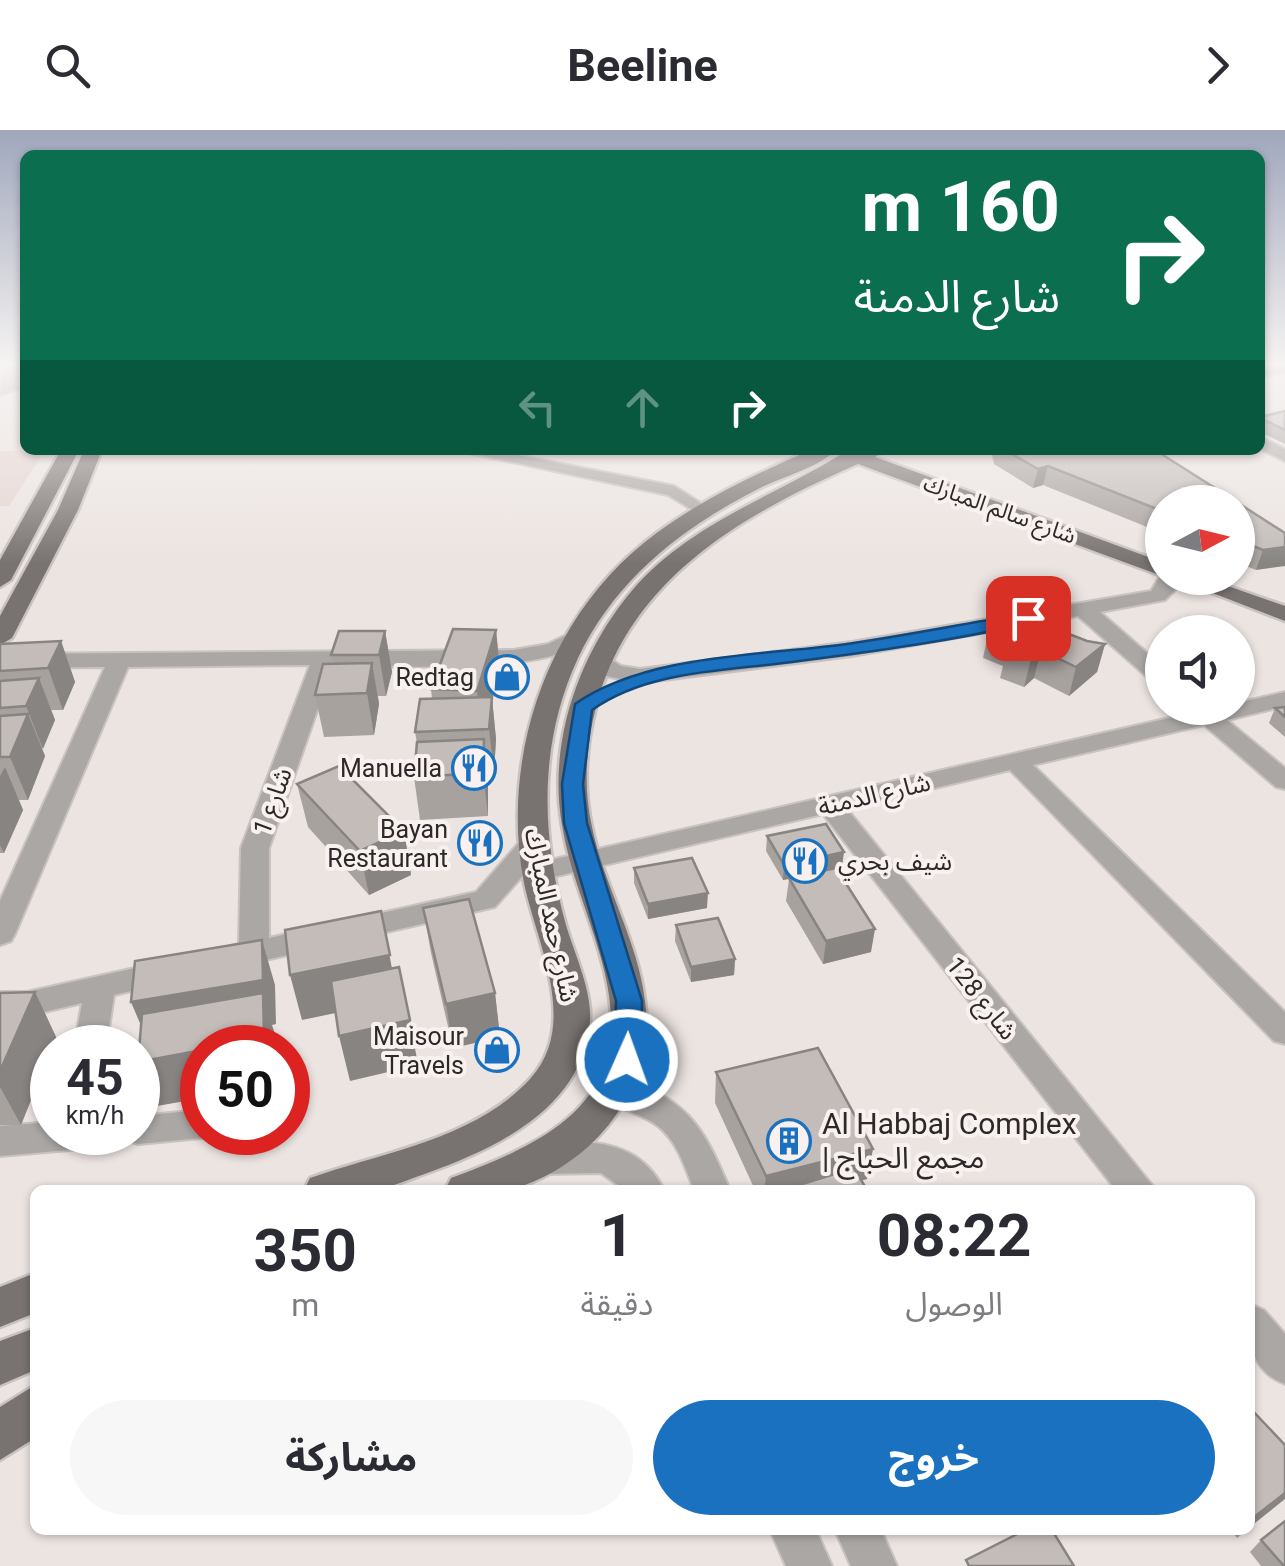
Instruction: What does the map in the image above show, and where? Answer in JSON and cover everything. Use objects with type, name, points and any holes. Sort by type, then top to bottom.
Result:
[{"type":"main road","points":[[0,580],[67,455]]},
{"type":"main road","points":[[0,638],[68,510],[91,455]]},
{"type":"main road","name":"شارع حمد المبارك","points":[[337,1185],[507,1121],[557,1073],[572,1038],[573,1018],[536,858],[534,774],[554,682],[575,638],[607,587],[629,564],[701,509],[816,455]]},
{"type":"main road","name":"شارع حمد المبارك","points":[[478,1185],[544,1159],[600,1112],[615,1089],[630,1048],[629,1001],[576,823],[572,784],[582,708],[598,659],[629,610],[686,550],[744,511],[851,455]]},
{"type":"main road","name":"شارع سالم المبارك","points":[[864,455],[1145,563]]},
{"type":"main road","name":"شارع سالم المبارك","points":[[900,455],[1145,546]]},
{"type":"main road","points":[[965,496],[973,488],[989,489]]},
{"type":"main road","points":[[1255,586],[1285,597]]},
{"type":"main road","points":[[1232,595],[1285,614]]},
{"type":"main road","points":[[0,1287],[30,1289]]},
{"type":"main road","points":[[0,1307],[30,1292]]},
{"type":"main road","points":[[0,1363],[30,1350]]},
{"type":"main road","points":[[0,1437],[30,1412]]},
{"type":"street","points":[[490,455],[674,491],[701,509]]},
{"type":"street","points":[[598,659],[626,675],[654,675],[852,649],[1159,595]]},
{"type":"street","points":[[1083,609],[1145,663]]},
{"type":"street","points":[[0,660],[514,657],[554,649],[575,638]]},
{"type":"street","name":"شارع 1","points":[[254,952],[255,848],[325,656]]},
{"type":"street","points":[[514,657],[544,668],[554,682]]},
{"type":"street","points":[[0,934],[120,658]]},
{"type":"street","points":[[582,708],[612,687],[654,675]]},
{"type":"street","name":"شارع الدمنة","points":[[1255,703],[1285,698]]},
{"type":"street","name":"شارع الدمنة","points":[[536,858],[587,860],[1153,725]]},
{"type":"street","points":[[1218,725],[1285,781]]},
{"type":"street","points":[[1015,761],[1285,1032]]},
{"type":"street","name":"شارع 128","points":[[828,804],[1134,1185]]},
{"type":"street","points":[[0,1004],[27,1004],[484,900],[536,858]]},
{"type":"street","points":[[94,1025],[100,988]]},
{"type":"street","points":[[615,1089],[658,1104],[687,1129],[710,1185]]},
{"type":"street","points":[[0,1140],[30,1138]]},
{"type":"street","points":[[544,1159],[596,1154],[626,1167],[642,1185]]},
{"type":"street","points":[[1255,1329],[1285,1364]]},
{"type":"street","points":[[796,1535],[809,1566]]},
{"type":"street","points":[[860,1535],[874,1566]]},
{"type":"shaded area","points":[[0,451],[42,455],[9,506],[0,506]]},
{"type":"building","points":[[1014,455],[1163,455],[1210,485],[1145,485],[1145,504],[1048,466],[1038,469]]},
{"type":"building","points":[[1255,514],[1285,533],[1285,547],[1263,550],[1255,547]]},
{"type":"building","points":[[1012,612],[1087,641],[1105,644],[1076,667],[1041,650],[1031,659],[1007,650],[1018,641],[989,630]]},
{"type":"building","points":[[453,629],[496,630],[477,691],[431,689]]},
{"type":"building","points":[[339,631],[385,631],[379,655],[331,655]]},
{"type":"building","points":[[61,641],[48,668],[0,671],[0,644]]},
{"type":"building","points":[[372,663],[367,693],[315,695],[323,664]]},
{"type":"building","points":[[39,678],[26,706],[0,708],[0,681]]},
{"type":"building","points":[[492,697],[489,729],[415,732],[420,699]]},
{"type":"building","points":[[28,714],[10,757],[0,757],[0,716]]},
{"type":"building","points":[[484,739],[483,773],[414,777],[417,742]]},
{"type":"building","points":[[339,766],[404,831],[360,851],[297,784]]},
{"type":"building","points":[[826,824],[844,852],[784,865],[767,836]]},
{"type":"building","points":[[692,858],[708,893],[648,904],[634,868]]},
{"type":"building","points":[[836,868],[875,929],[826,941],[789,878]]},
{"type":"building","points":[[469,899],[495,993],[446,1004],[423,908]]},
{"type":"building","points":[[381,911],[390,955],[290,975],[285,930]]},
{"type":"building","points":[[718,918],[735,959],[691,967],[676,925]]},
{"type":"building","points":[[262,940],[263,980],[131,1002],[135,961]]},
{"type":"building","points":[[399,967],[410,1020],[339,1036],[331,981]]},
{"type":"building","points":[[35,992],[0,1071],[0,993]]},
{"type":"building","points":[[263,993],[264,1025],[180,1025],[180,1054],[160,1058],[160,1025],[141,1025],[142,1014]]},
{"type":"building","name":"Al Habbaj Complex | مجمع الحباج","points":[[818,1048],[873,1149],[766,1176],[716,1072]]},
{"type":"building","points":[[854,1168],[864,1185],[799,1185]]},
{"type":"building","points":[[1255,1413],[1285,1445],[1285,1493],[1255,1516]]},
{"type":"building","points":[[1285,1521],[1285,1566],[1284,1566],[1261,1540]]},
{"type":"building","points":[[1015,1535],[1055,1535],[1074,1566],[969,1566],[966,1560]]},
{"type":"place","name":"Redtag","points":[[507,677]]},
{"type":"place","name":"Manuella","points":[[474,768]]},
{"type":"place","name":"Bayan Restaurant","points":[[480,843]]},
{"type":"place","name":"شيف بحري","points":[[805,861]]},
{"type":"place","name":"Maisour Travels","points":[[497,1050]]},
{"type":"place","name":"Al Habbaj Complex | مجمع الحباج","points":[[789,1141]]},
{"type":"route","points":[[627,1060],[629,1001],[576,823],[572,784],[582,708],[612,687],[654,675],[852,649],[1028,618]]}]
